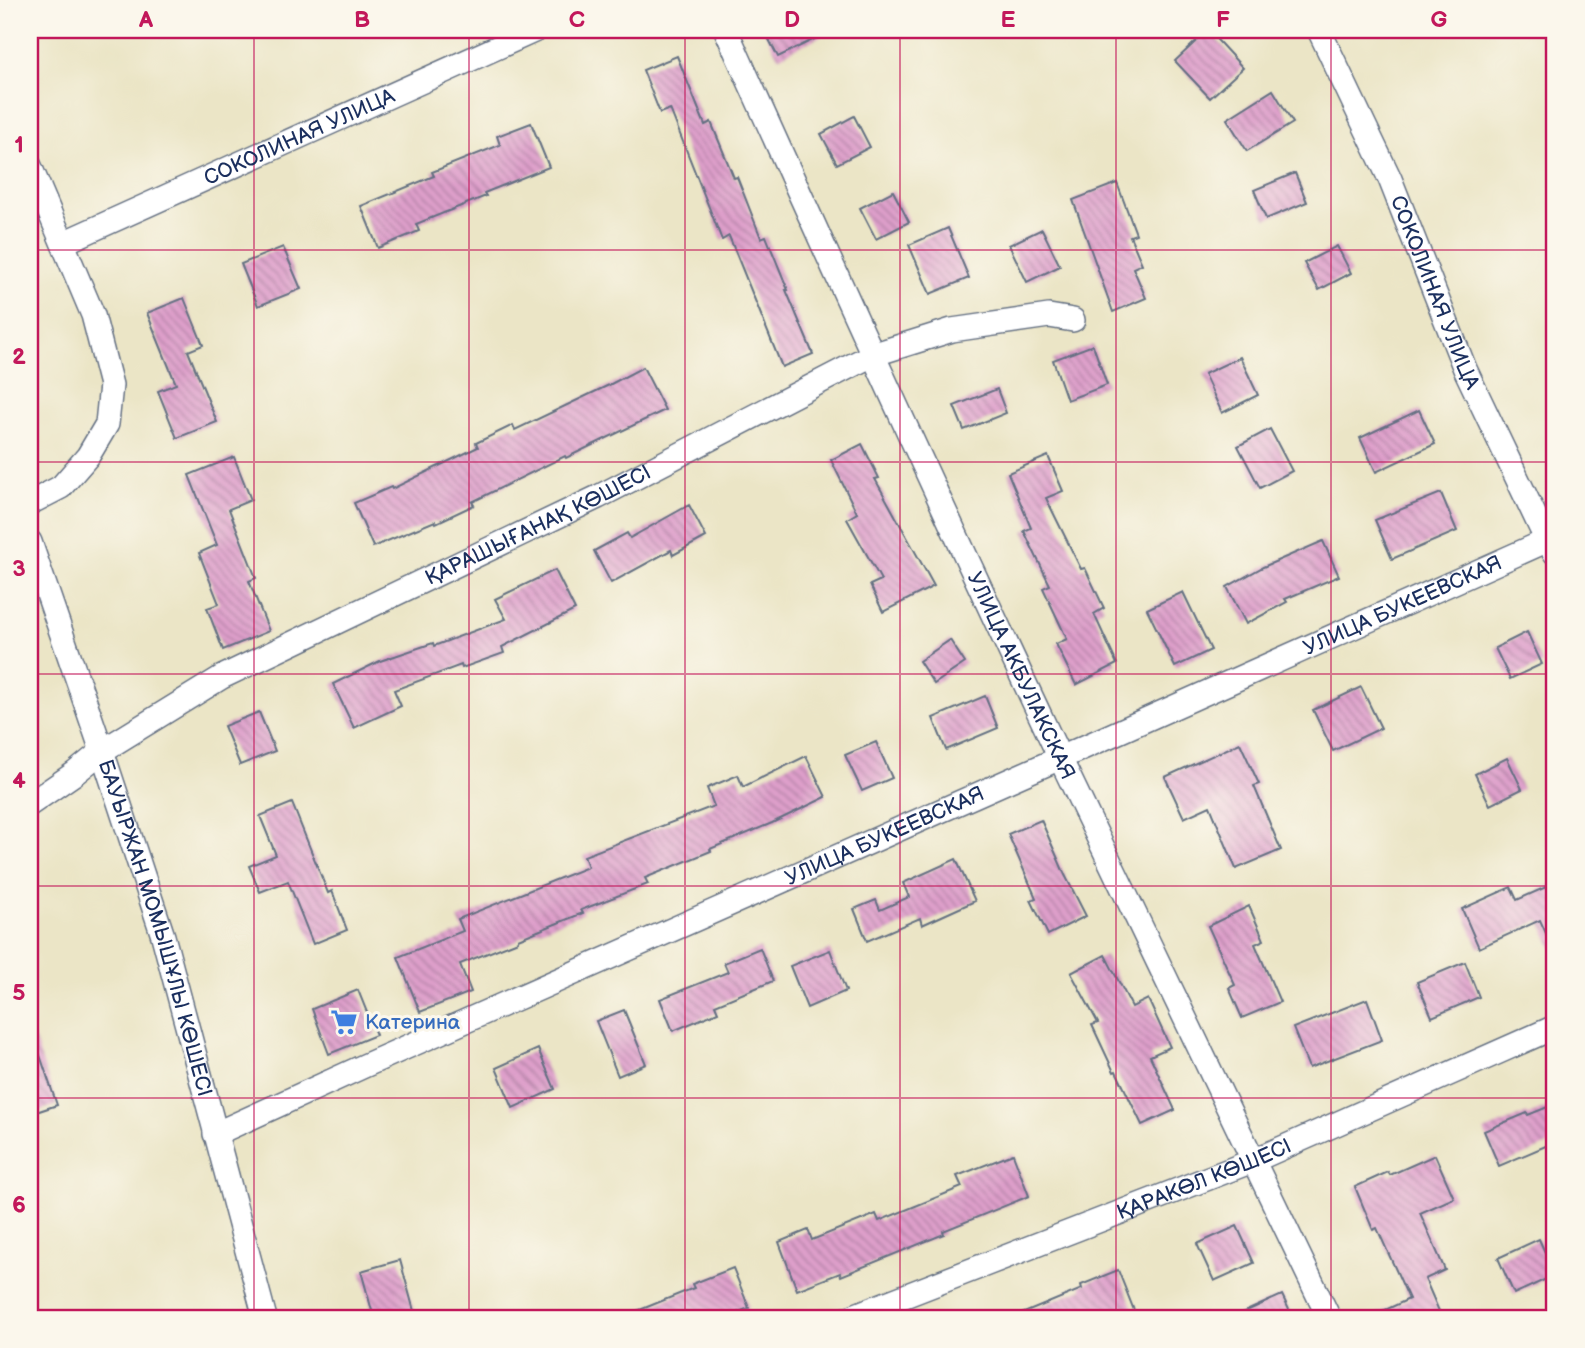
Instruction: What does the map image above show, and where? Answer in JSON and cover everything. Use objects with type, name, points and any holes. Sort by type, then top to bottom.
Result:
[{"type":"street","name":"СОКОЛИНАЯ УЛИЦА","points":[[63,243],[536,30]]},
{"type":"street","name":"УЛИЦА АКБУЛАКСКАЯ","points":[[726,30],[872,355],[1060,758],[1329,1318]]},
{"type":"street","name":"СОКОЛИНАЯ УЛИЦА","points":[[1319,30],[1390,179],[1465,369],[1552,544]]},
{"type":"street","points":[[30,166],[93,315],[111,385],[107,424],[88,456],[61,487],[30,503]]},
{"type":"street","name":"ҚАРАШЫҒАНАҚ КӨШЕСІ","points":[[30,804],[102,751],[222,677],[598,497],[872,355],[952,330],[1049,316],[1073,320]]},
{"type":"street","name":"БАУЫРЖАН МОМЫШҰЛЫ КӨШЕСІ","points":[[30,542],[163,936],[265,1318]]},
{"type":"street","name":"УЛИЦА БУКЕЕВСКАЯ","points":[[215,1134],[1060,758],[1552,544]]},
{"type":"street","name":"ҚАРАКӨЛ КӨШЕСІ","points":[[848,1318],[1255,1160],[1555,1027]]},
{"type":"building","points":[[764,30],[833,30],[778,57]]},
{"type":"building","points":[[1208,30],[1243,68],[1210,98],[1175,61]]},
{"type":"building","points":[[677,56],[705,125],[711,122],[734,178],[737,177],[761,238],[766,236],[813,354],[782,367],[729,236],[722,240],[670,109],[660,113],[643,70]]},
{"type":"building","points":[[1273,90],[1293,123],[1247,151],[1227,119]]},
{"type":"building","points":[[854,116],[870,147],[837,164],[821,134]]},
{"type":"building","points":[[531,123],[549,167],[416,224],[419,231],[378,248],[361,206],[434,176],[432,172],[500,145],[497,136]]},
{"type":"building","points":[[1295,173],[1307,202],[1266,219],[1254,190]]},
{"type":"building","points":[[1117,183],[1136,234],[1130,236],[1142,264],[1133,268],[1146,298],[1113,312],[1073,200]]},
{"type":"building","points":[[893,191],[909,222],[876,239],[860,208]]},
{"type":"building","points":[[948,228],[969,278],[930,294],[909,245]]},
{"type":"building","points":[[1042,229],[1060,266],[1027,282],[1009,245]]},
{"type":"building","points":[[1337,246],[1351,273],[1319,290],[1304,263]]},
{"type":"building","points":[[283,247],[301,289],[258,306],[241,264]]},
{"type":"building","points":[[184,298],[203,345],[188,351],[217,422],[177,438],[158,391],[176,384],[147,313]]},
{"type":"building","points":[[1093,345],[1107,385],[1067,400],[1053,360]]},
{"type":"building","points":[[1240,357],[1258,395],[1222,413],[1204,374]]},
{"type":"building","points":[[643,367],[665,410],[566,458],[565,456],[436,523],[435,521],[373,547],[354,503],[391,487],[392,489],[478,447],[476,443],[513,425],[515,430]]},
{"type":"building","points":[[997,389],[1006,413],[964,430],[954,406]]},
{"type":"building","points":[[1419,410],[1435,444],[1376,472],[1360,438]]},
{"type":"building","points":[[1270,429],[1292,471],[1260,488],[1238,446]]},
{"type":"building","points":[[862,444],[879,478],[875,479],[934,586],[883,612],[870,585],[881,580],[847,519],[857,513],[831,460]]},
{"type":"building","points":[[1048,456],[1063,491],[1046,498],[1081,569],[1085,568],[1104,608],[1094,614],[1117,664],[1076,685],[1056,644],[1067,639],[1043,588],[1050,585],[1024,531],[1031,528],[1008,473]]},
{"type":"building","points":[[234,457],[251,500],[229,509],[256,578],[249,581],[269,631],[223,650],[207,608],[219,604],[199,553],[217,545],[189,475]]},
{"type":"building","points":[[1441,493],[1457,531],[1392,559],[1375,520]]},
{"type":"building","points":[[689,505],[706,537],[673,555],[671,550],[611,583],[594,551],[627,533],[630,538]]},
{"type":"building","points":[[1323,541],[1339,576],[1285,599],[1287,602],[1246,624],[1227,587],[1263,567]]},
{"type":"building","points":[[555,570],[575,610],[502,647],[504,653],[462,668],[461,665],[394,690],[401,706],[354,728],[333,684],[380,661],[433,643],[434,646],[506,619],[495,599]]},
{"type":"building","points":[[1183,592],[1211,650],[1175,667],[1147,609]]},
{"type":"building","points":[[1527,632],[1542,664],[1510,679],[1495,648]]},
{"type":"building","points":[[950,640],[965,663],[934,684],[919,661]]},
{"type":"building","points":[[1361,687],[1381,728],[1333,751],[1313,710]]},
{"type":"building","points":[[985,696],[998,728],[946,750],[933,718]]},
{"type":"building","points":[[259,712],[275,751],[240,765],[224,726]]},
{"type":"building","points":[[876,742],[892,778],[862,791],[845,755]]},
{"type":"building","points":[[1240,743],[1259,784],[1254,786],[1281,850],[1236,869],[1210,806],[1184,818],[1165,777]]},
{"type":"building","points":[[806,756],[826,797],[710,849],[711,851],[645,878],[648,884],[581,910],[583,913],[460,964],[471,992],[420,1012],[398,957],[463,931],[458,919],[588,867],[584,856],[714,806],[707,788],[738,775],[743,787]]},
{"type":"building","points":[[1507,758],[1522,789],[1490,805],[1475,774]]},
{"type":"building","points":[[292,803],[328,893],[332,891],[347,930],[313,944],[288,881],[260,892],[249,866],[276,855],[260,816]]},
{"type":"building","points":[[1041,820],[1086,916],[1048,935],[1031,900],[1036,898],[1008,834]]},
{"type":"building","points":[[956,859],[975,901],[922,925],[920,918],[867,941],[854,909],[876,900],[880,910],[909,897],[903,883]]},
{"type":"building","points":[[1555,883],[1555,953],[1540,920],[1479,948],[1462,909],[1511,887],[1517,900]]},
{"type":"building","points":[[1249,906],[1264,940],[1255,944],[1280,1002],[1242,1018],[1229,988],[1235,985],[1208,926]]},
{"type":"building","points":[[760,948],[773,981],[715,1005],[718,1012],[673,1031],[660,999],[728,972],[724,963]]},
{"type":"building","points":[[830,950],[846,991],[807,1008],[790,966]]},
{"type":"building","points":[[1105,955],[1132,1007],[1148,999],[1170,1047],[1150,1056],[1175,1110],[1142,1125],[1092,1025],[1098,1023],[1071,973]]},
{"type":"building","points":[[1465,962],[1479,997],[1432,1017],[1417,982]]},
{"type":"building","name":"Катерина","points":[[358,990],[376,1035],[329,1054],[312,1009]]},
{"type":"building","points":[[1367,999],[1382,1040],[1309,1068],[1293,1028]]},
{"type":"building","points":[[624,1010],[646,1064],[618,1076],[596,1021]]},
{"type":"building","points":[[30,1035],[33,1035],[57,1105],[30,1114]]},
{"type":"building","points":[[538,1049],[555,1089],[513,1108],[496,1068]]},
{"type":"building","points":[[1555,1104],[1555,1142],[1499,1166],[1484,1131]]},
{"type":"building","points":[[1013,1154],[1029,1196],[841,1276],[840,1273],[797,1290],[779,1242],[808,1230],[812,1240],[876,1214],[879,1221],[962,1187],[957,1176]]},
{"type":"building","points":[[1435,1155],[1454,1198],[1420,1213],[1445,1270],[1425,1279],[1442,1318],[1368,1318],[1409,1299],[1377,1228],[1373,1230],[1355,1187]]},
{"type":"building","points":[[1237,1226],[1254,1263],[1214,1281],[1197,1244]]},
{"type":"building","points":[[1539,1239],[1555,1275],[1514,1294],[1498,1258]]},
{"type":"building","points":[[400,1260],[414,1311],[388,1318],[374,1318],[361,1271]]},
{"type":"building","points":[[733,1268],[749,1308],[724,1318],[620,1318],[694,1288],[692,1284]]},
{"type":"building","points":[[1118,1270],[1137,1318],[1012,1318],[1082,1289],[1081,1285]]},
{"type":"building","points":[[1282,1295],[1293,1318],[1231,1318]]},
{"type":"place","name":"Катерина","points":[[344,1022]]}]
